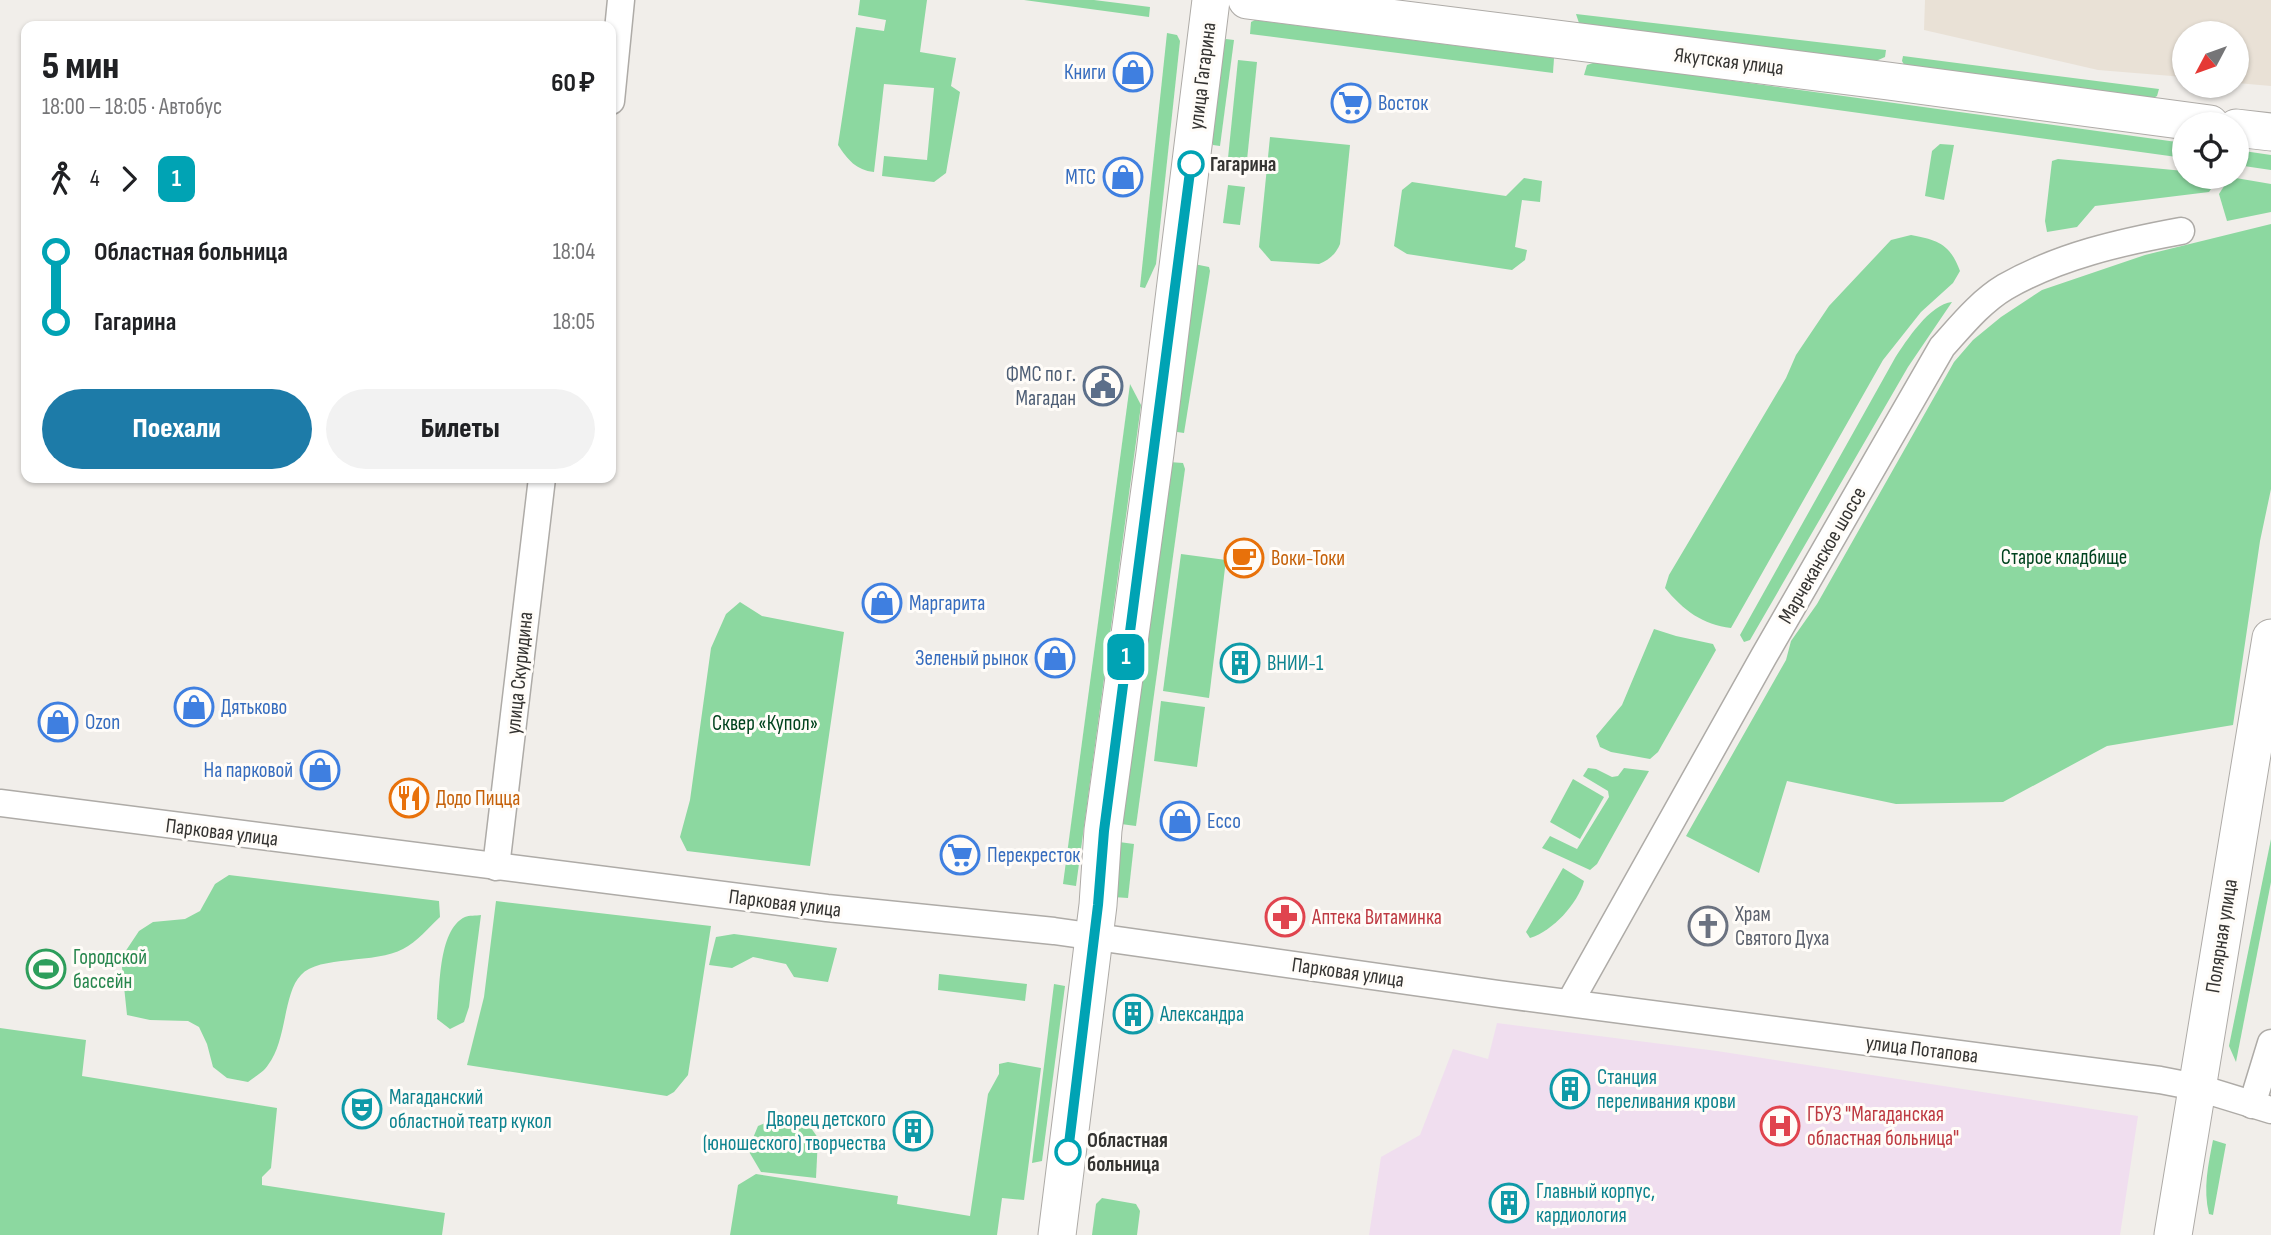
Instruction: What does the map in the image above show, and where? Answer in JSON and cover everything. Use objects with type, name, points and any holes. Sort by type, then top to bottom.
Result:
[{"type":"main road","name":"улица Гагарина","points":[[1057,1235],[1094,937],[1104,831],[1212,0]]},
{"type":"main road","name":"Якутская улица","points":[[1247,0],[1888,80],[2172,119]]},
{"type":"main road","points":[[2249,129],[2271,132]]},
{"type":"main road","name":"Полярная улица","points":[[2178,1233],[2196,1087],[2271,638]]},
{"type":"street","points":[[616,51],[621,0]]},
{"type":"street","name":"Марчеканское шоссе","points":[[1570,1002],[1757,668],[1942,347],[1975,311],[2004,288],[2054,264],[2113,244],[2181,231]]},
{"type":"street","name":"улица Скуридина","points":[[496,867],[541,483]]},
{"type":"street","name":"Парковая улица","points":[[0,803],[813,906],[1094,937],[1570,1002]]},
{"type":"street","name":"улица Потапова","points":[[1570,1002],[2160,1080],[2196,1087],[2261,1107]]},
{"type":"street","points":[[2261,1107],[2271,1043]]},
{"type":"shaded area","points":[[1925,0],[2271,0],[2271,86],[2249,84],[2249,21],[2172,21],[2172,76],[2098,70],[1924,30]]},
{"type":"shaded area","name":"ГБУЗ \"Магаданская областная больница\"","points":[[1497,1023],[1717,1051],[2138,1116],[2120,1235],[1369,1235],[1381,1157],[1420,1135],[1453,1049],[1488,1059]]},
{"type":"green space","points":[[860,0],[927,0],[920,52],[956,58],[951,86],[960,92],[946,173],[934,182],[882,176],[884,156],[927,160],[934,88],[884,84],[874,172],[853,163],[838,145],[856,27],[884,31],[886,20],[858,15]]},
{"type":"green space","points":[[1024,0],[1094,0],[1150,7],[1149,17]]},
{"type":"green space","points":[[1576,14],[1886,50],[1885,57],[1869,64],[1588,29],[1579,23]]},
{"type":"green space","points":[[1255,20],[1554,58],[1553,73],[1250,34],[1251,22]]},
{"type":"green space","points":[[1167,33],[1177,35],[1180,41],[1156,264],[1145,288],[1140,287]]},
{"type":"green space","points":[[1226,39],[1234,40],[1220,146],[1213,145],[1212,131],[1220,45]]},
{"type":"green space","points":[[1903,56],[2159,89],[2157,96],[2150,100],[1906,68],[1902,61]]},
{"type":"green space","points":[[1238,60],[1257,62],[1247,160],[1228,158]]},
{"type":"green space","points":[[1596,62],[2172,141],[2172,156],[1584,75],[1587,65]]},
{"type":"green space","points":[[1270,137],[1350,145],[1340,244],[1332,256],[1319,264],[1271,261],[1259,247]]},
{"type":"green space","points":[[1940,144],[1954,145],[1944,200],[1925,196],[1932,151]]},
{"type":"green space","points":[[2249,152],[2271,155],[2271,170],[2249,167]]},
{"type":"green space","points":[[2058,159],[2172,170],[2172,189],[2211,189],[2209,192],[2095,206],[2077,227],[2047,232],[2045,221],[2052,161]]},
{"type":"green space","points":[[1524,178],[1542,181],[1540,202],[1522,200],[1515,247],[1527,250],[1525,260],[1512,270],[1407,254],[1394,246],[1402,190],[1412,182],[1506,196]]},
{"type":"green space","points":[[2249,180],[2271,184],[2271,212],[2227,221],[2219,194],[2222,189],[2249,189]]},
{"type":"green space","points":[[1228,185],[1245,187],[1240,225],[1223,223]]},
{"type":"green space","name":"Старое кладбище","points":[[2271,224],[2271,489],[2260,541],[2233,725],[2107,746],[2003,802],[1896,804],[1787,781],[1759,873],[1686,836],[1786,660],[1791,641],[1817,604],[1954,362],[1973,340],[2001,317],[2042,290],[2145,255]]},
{"type":"green space","points":[[1911,235],[1942,245],[1952,255],[1960,271],[1953,283],[1921,312],[1883,360],[1731,628],[1703,620],[1686,610],[1665,588],[1669,575],[1786,378],[1796,355],[1829,306],[1891,240]]},
{"type":"green space","points":[[1194,264],[1209,267],[1210,271],[1184,433],[1164,430]]},
{"type":"green space","points":[[1952,302],[1908,367],[1750,640],[1744,642],[1740,635],[1895,358],[1927,316],[1935,309]]},
{"type":"green space","points":[[1130,384],[1141,405],[1076,886],[1063,884]]},
{"type":"green space","points":[[1169,462],[1183,463],[1185,469],[1136,826],[1121,824]]},
{"type":"green space","points":[[1181,554],[1226,560],[1209,698],[1163,691]]},
{"type":"green space","name":"Сквер «Купол»","points":[[740,602],[762,616],[844,632],[810,866],[687,851],[680,837],[690,800],[711,648],[726,614]]},
{"type":"green space","points":[[1654,629],[1713,644],[1716,650],[1658,752],[1650,759],[1611,752],[1600,747],[1596,736],[1622,705]]},
{"type":"green space","points":[[1161,701],[1205,707],[1197,767],[1154,761]]},
{"type":"green space","points":[[1588,768],[1612,777],[1618,776],[1624,768],[1649,771],[1597,864],[1590,870],[1542,848],[1550,836],[1577,849],[1609,797],[1608,791],[1583,776]]},
{"type":"green space","points":[[1573,779],[1604,797],[1580,839],[1550,822]]},
{"type":"green space","points":[[2271,839],[2271,882],[2236,1062],[2229,1046]]},
{"type":"green space","points":[[1119,842],[1134,844],[1128,898],[1113,897]]},
{"type":"green space","points":[[1563,868],[1584,881],[1581,889],[1556,923],[1530,938],[1526,932]]},
{"type":"green space","points":[[229,875],[439,901],[440,917],[408,946],[392,954],[321,965],[301,975],[291,993],[279,1043],[266,1068],[248,1082],[227,1078],[213,1067],[199,1027],[188,1021],[150,1020],[127,1015],[121,958],[139,931],[153,922],[185,919],[200,911],[215,884]]},
{"type":"green space","points":[[496,901],[711,926],[688,1075],[674,1092],[667,1096],[467,1065],[484,997]]},
{"type":"green space","points":[[481,915],[469,1007],[464,1022],[450,1029],[437,1019],[445,948],[456,924],[467,916]]},
{"type":"green space","points":[[734,934],[837,948],[828,982],[794,977],[786,964],[753,957],[732,968],[709,965],[716,937]]},
{"type":"green space","points":[[939,974],[1027,984],[1025,1001],[938,990]]},
{"type":"green space","points":[[1054,984],[1065,986],[1042,1161],[1032,1163]]},
{"type":"green space","points":[[0,1028],[86,1040],[82,1076],[277,1108],[271,1168],[262,1177],[262,1185],[445,1213],[442,1235],[0,1235]]},
{"type":"green space","points":[[1008,1062],[1041,1068],[1024,1200],[1002,1198],[997,1235],[730,1235],[738,1185],[756,1174],[898,1196],[897,1204],[970,1216],[988,1094],[999,1074],[999,1064]]},
{"type":"green space","points":[[780,1117],[809,1125],[818,1138],[816,1178],[761,1172],[748,1150],[758,1126]]},
{"type":"green space","points":[[2213,1140],[2226,1144],[2213,1215],[2209,1214],[2206,1186]]},
{"type":"green space","points":[[1102,1198],[1136,1204],[1140,1211],[1137,1235],[1092,1235],[1096,1204]]},
{"type":"bus line","name":"1","points":[[1068,1152],[1098,905],[1104,831],[1191,164]]},
{"type":"place","name":"Книги","points":[[1133,72]]},
{"type":"place","name":"Восток","points":[[1351,103]]},
{"type":"place","name":"Гагарина","points":[[1191,164]]},
{"type":"place","name":"МТС","points":[[1123,177]]},
{"type":"place","name":"ФМС по г. Магадан","points":[[1103,386]]},
{"type":"place","name":"Воки-Токи","points":[[1244,558]]},
{"type":"place","name":"Маргарита","points":[[882,603]]},
{"type":"place","name":"Зеленый рынок","points":[[1055,658]]},
{"type":"place","name":"ВНИИ-1","points":[[1240,663]]},
{"type":"place","name":"Дятьково","points":[[194,707]]},
{"type":"place","name":"Ozon","points":[[58,722]]},
{"type":"place","name":"На парковой","points":[[320,770]]},
{"type":"place","name":"Додо Пицца","points":[[409,798]]},
{"type":"place","name":"Ecco","points":[[1180,821]]},
{"type":"place","name":"Перекресток","points":[[960,855]]},
{"type":"place","name":"Аптека Витаминка","points":[[1285,917]]},
{"type":"place","name":"Храм Святого Духа","points":[[1708,926]]},
{"type":"place","name":"Городской бассейн","points":[[46,969]]},
{"type":"place","name":"Александра","points":[[1133,1014]]},
{"type":"place","name":"Станция переливания крови","points":[[1570,1089]]},
{"type":"place","name":"Магаданский областной театр кукол","points":[[362,1109]]},
{"type":"place","name":"ГБУЗ \"Магаданская областная больница\"","points":[[1780,1126]]},
{"type":"place","name":"Дворец детского (юношеского) творчества","points":[[913,1131]]},
{"type":"place","name":"Областная больница","points":[[1068,1152]]},
{"type":"place","name":"Главный корпус, кардиология","points":[[1509,1203]]}]
